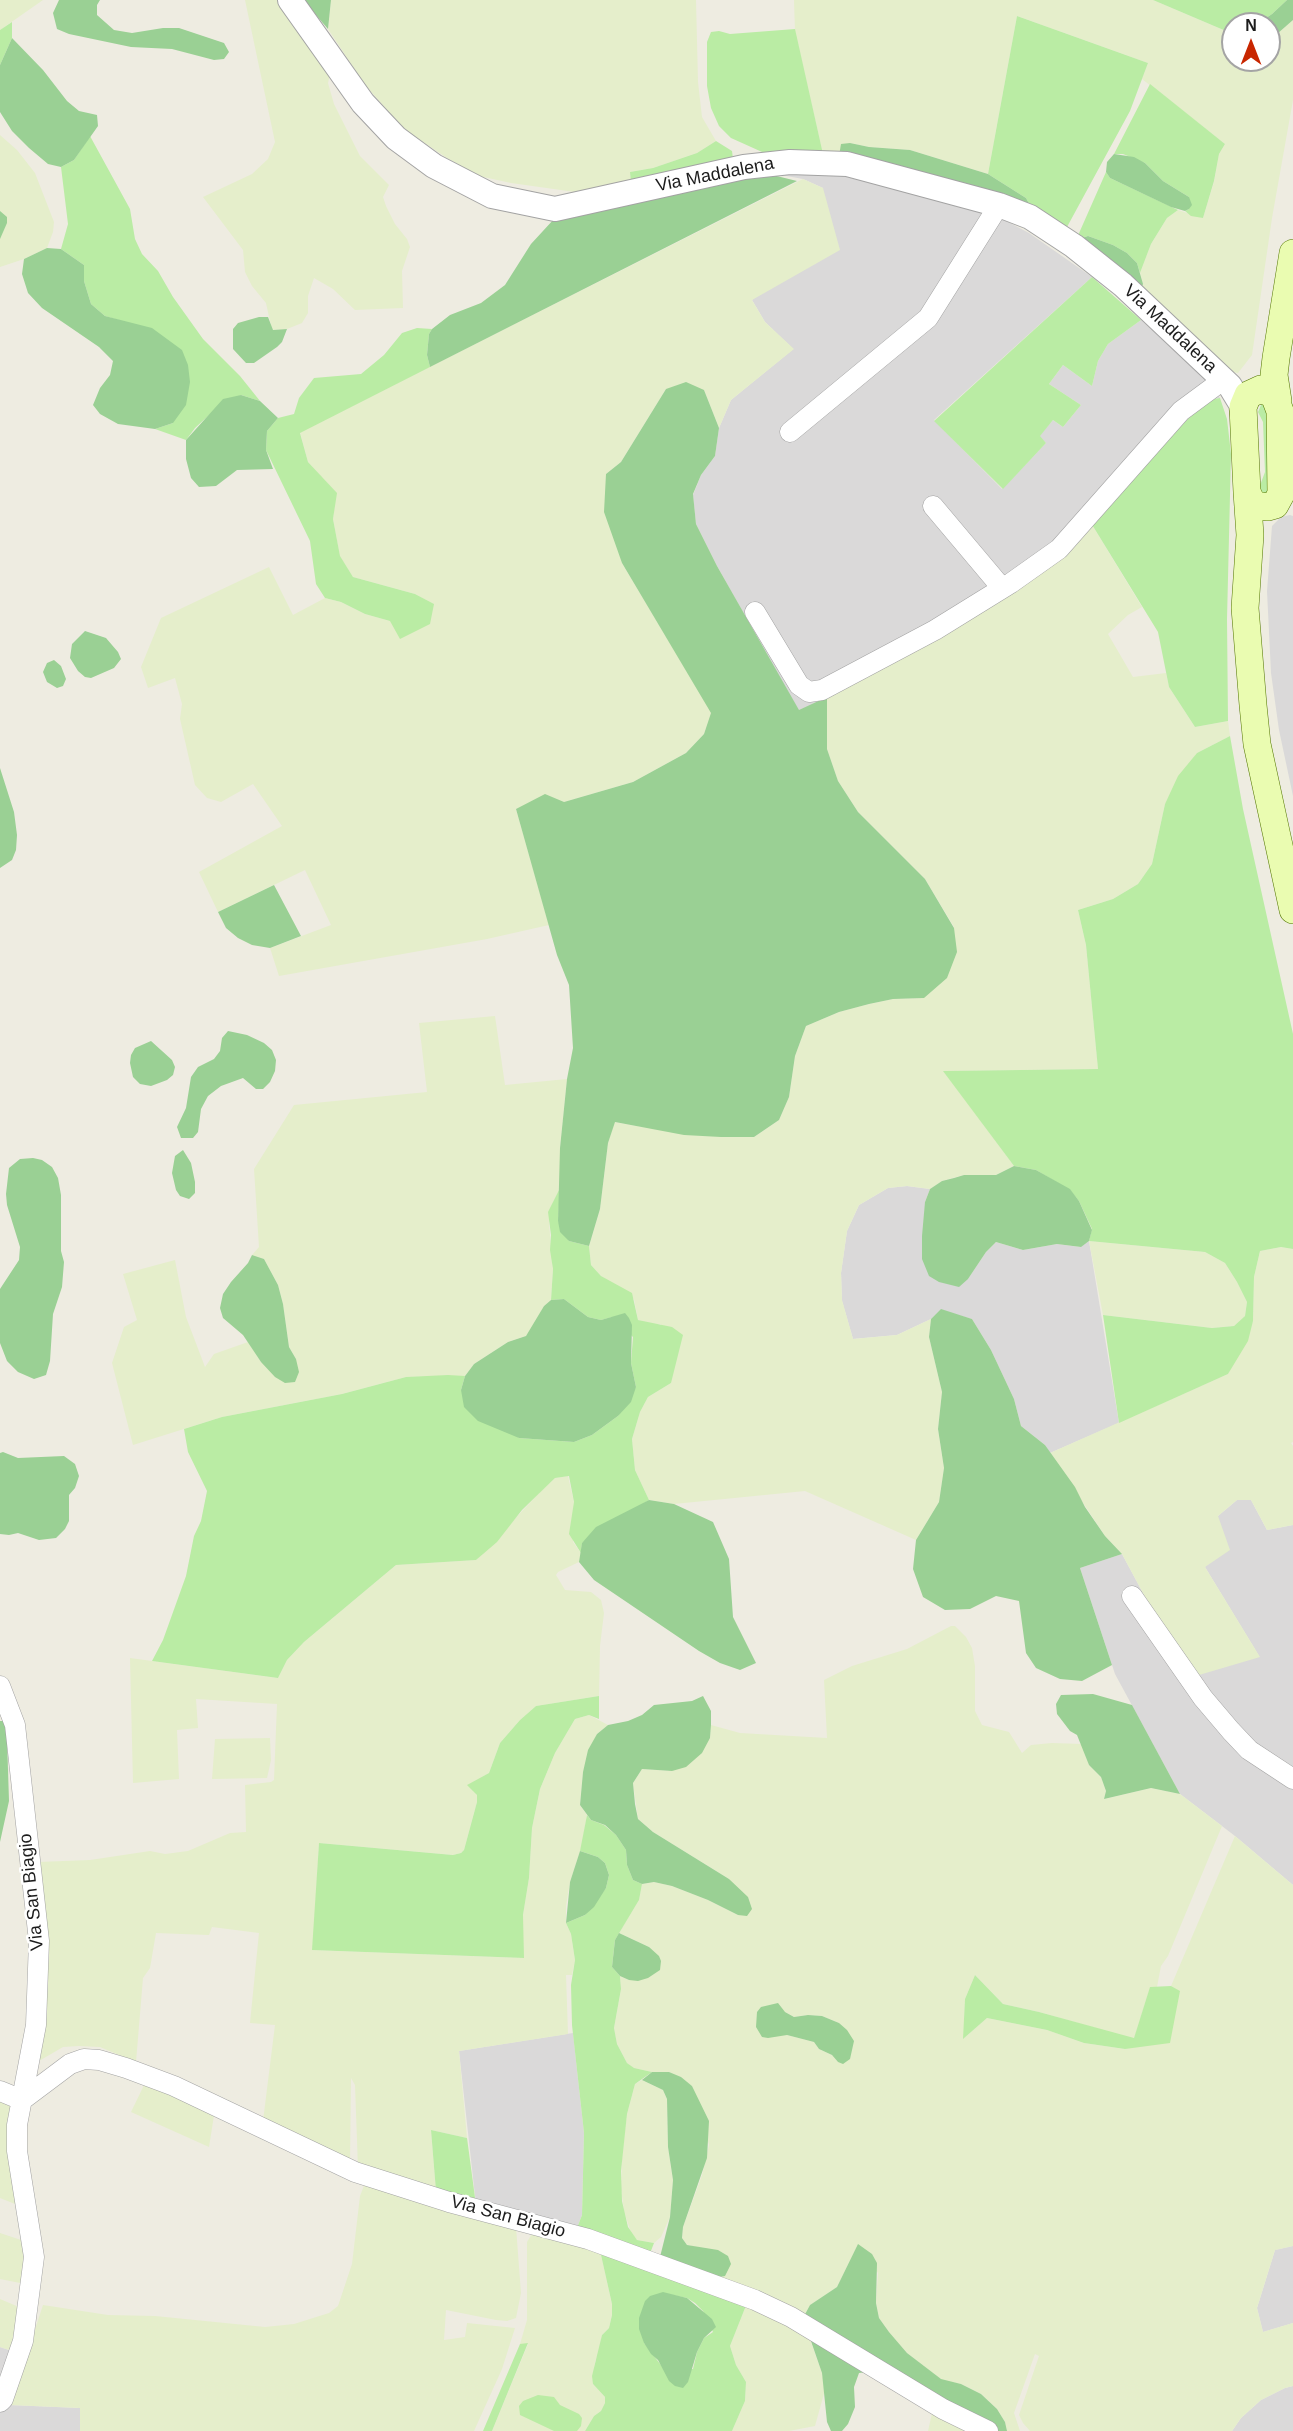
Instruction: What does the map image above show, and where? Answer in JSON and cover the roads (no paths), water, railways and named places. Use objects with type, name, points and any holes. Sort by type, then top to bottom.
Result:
[{"type":"main road","points":[[1276,497],[1244,416],[1245,400],[1249,390],[1276,358],[1293,253]]},
{"type":"main road","points":[[1249,390],[1281,446],[1282,485],[1250,536],[1245,608],[1257,744],[1293,910]]},
{"type":"street","name":"Via Maddalena","points":[[290,0],[363,103],[396,138],[434,166],[492,196],[555,209],[744,167],[790,162],[847,164],[999,205],[1030,217],[1074,246],[1249,390]]},
{"type":"street","points":[[790,432],[927,318],[999,205]]},
{"type":"street","points":[[755,612],[799,686],[809,692],[822,690],[935,630],[1059,549],[1181,411],[1249,390]]},
{"type":"street","points":[[933,506],[1002,588]]},
{"type":"street","points":[[1132,1596],[1203,1698],[1231,1731],[1249,1750],[1293,1779]]},
{"type":"street","name":"Via San Biagio","points":[[0,1686],[15,1725],[39,1941],[36,2025],[17,2125],[17,2151],[34,2257],[23,2341],[0,2402]]},
{"type":"street","name":"Via San Biagio","points":[[22,2100],[70,2064],[84,2059],[99,2060],[126,2068],[174,2086],[355,2172],[449,2202],[588,2239],[755,2300],[791,2317],[943,2409],[988,2431]]},
{"type":"street","points":[[0,2091],[22,2100]]}]
